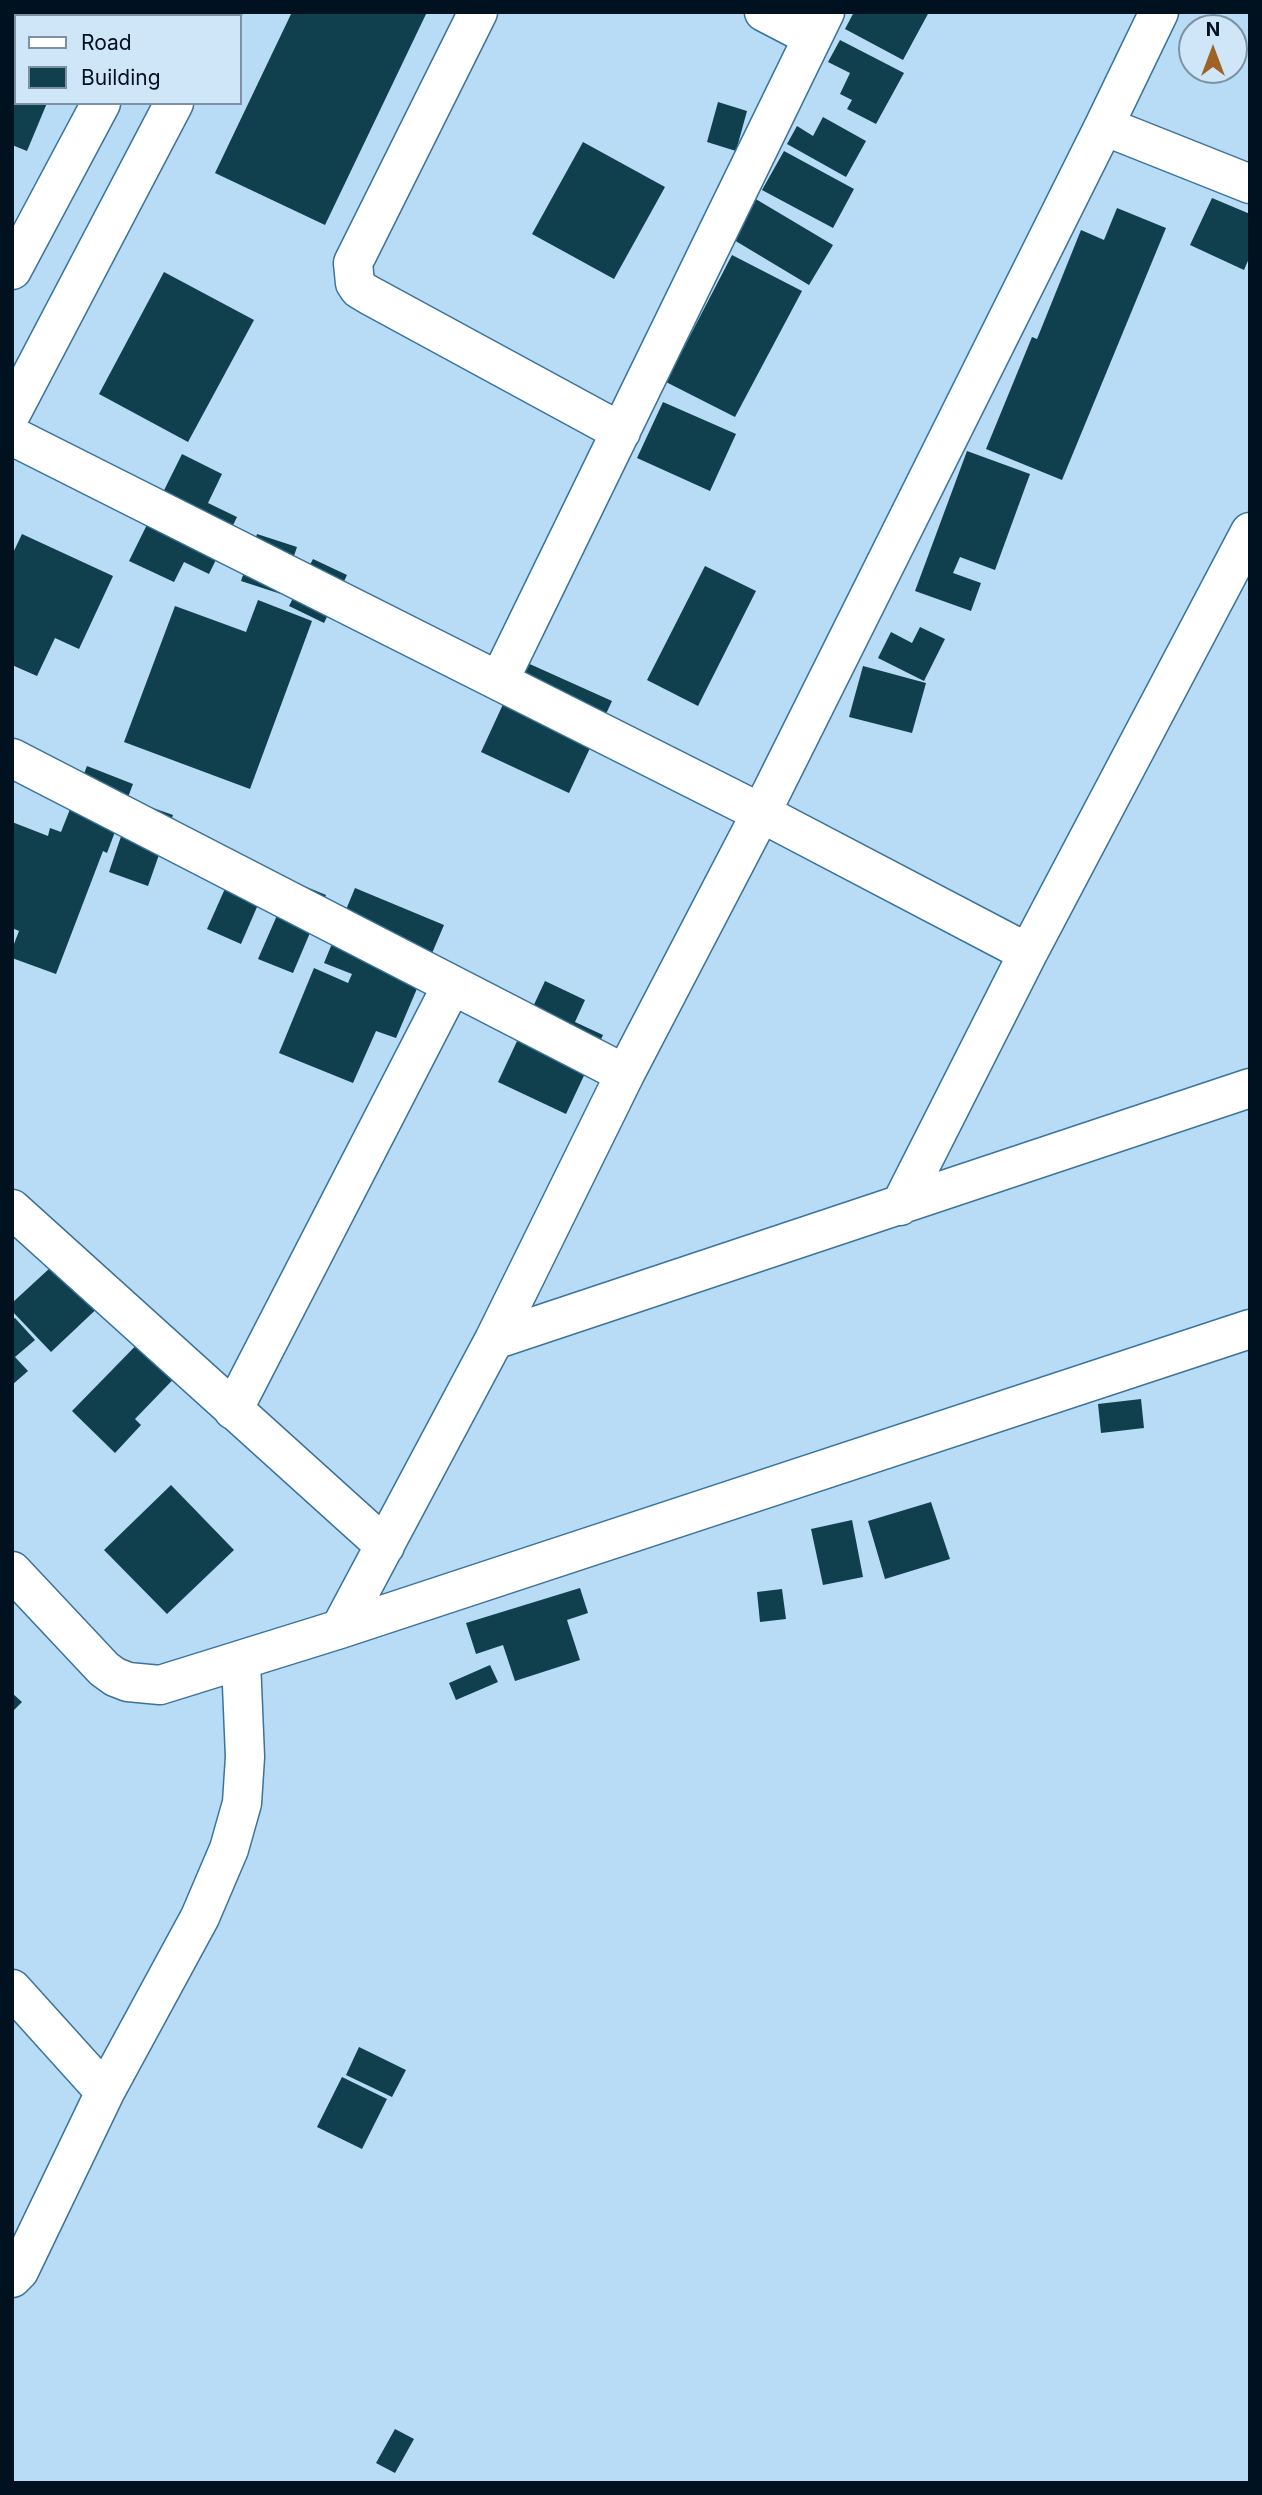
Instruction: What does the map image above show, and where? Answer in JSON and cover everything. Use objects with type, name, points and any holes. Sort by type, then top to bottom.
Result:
[{"type":"street","points":[[478,12],[353,263],[355,283],[369,295],[621,432]]},
{"type":"street","points":[[499,681],[818,25],[764,12]]},
{"type":"street","points":[[340,1629],[494,1340],[625,1074],[761,814],[1159,12]]},
{"type":"street","points":[[12,270],[100,105]]},
{"type":"street","points":[[12,412],[173,105]]},
{"type":"street","points":[[1104,126],[1250,184]]},
{"type":"street","points":[[12,436],[761,814],[1028,953]]},
{"type":"street","points":[[900,1206],[1028,953],[1250,532]]},
{"type":"street","points":[[12,758],[625,1074]]},
{"type":"street","points":[[233,1410],[453,985]]},
{"type":"street","points":[[494,1340],[1250,1088]]},
{"type":"street","points":[[12,1209],[385,1546]]},
{"type":"street","points":[[12,1571],[104,1669],[128,1682],[160,1685],[340,1629],[1250,1329]]},
{"type":"street","points":[[12,2278],[19,2271],[105,2092],[200,1917],[229,1849],[242,1803],[245,1757],[241,1661]]},
{"type":"street","points":[[12,1989],[105,2092]]},
{"type":"building","points":[[292,12],[427,12],[325,225],[215,173]]},
{"type":"building","points":[[854,12],[929,12],[903,60],[845,29]]},
{"type":"building","points":[[12,26],[14,105],[46,105],[27,151],[12,145]]},
{"type":"building","points":[[840,40],[904,73],[876,124],[847,109],[852,100],[840,94],[850,73],[828,62]]},
{"type":"building","points":[[718,102],[747,111],[736,151],[707,142]]},
{"type":"building","points":[[823,117],[866,141],[846,177],[787,144],[797,126],[813,136]]},
{"type":"building","points":[[583,142],[665,187],[614,279],[532,234]]},
{"type":"building","points":[[784,151],[854,189],[833,228],[762,190]]},
{"type":"building","points":[[754,198],[833,245],[809,285],[734,240],[741,229],[737,226]]},
{"type":"building","points":[[1212,198],[1250,214],[1250,256],[1244,270],[1190,245]]},
{"type":"building","points":[[1117,208],[1166,228],[1062,480],[986,449],[1032,337],[1037,339],[1081,230],[1104,240]]},
{"type":"building","points":[[732,255],[802,291],[735,417],[666,382]]},
{"type":"building","points":[[164,272],[254,320],[188,442],[99,394]]},
{"type":"building","points":[[663,402],[736,434],[710,491],[637,458]]},
{"type":"building","points":[[967,451],[1030,474],[995,570],[960,557],[953,573],[981,583],[971,611],[915,591]]},
{"type":"building","points":[[182,454],[222,474],[208,503],[237,517],[209,574],[184,562],[174,582],[129,561]]},
{"type":"building","points":[[22,534],[113,576],[79,649],[55,638],[37,676],[12,665],[12,555]]},
{"type":"building","points":[[257,534],[297,547],[281,594],[241,581]]},
{"type":"building","points":[[313,559],[347,575],[324,623],[289,606]]},
{"type":"building","points":[[705,566],[756,591],[698,706],[647,680]]},
{"type":"building","points":[[258,600],[312,621],[250,789],[124,742],[175,606],[246,632]]},
{"type":"building","points":[[920,627],[945,639],[924,681],[878,658],[891,632],[912,643]]},
{"type":"building","points":[[523,661],[612,701],[569,793],[481,752]]},
{"type":"building","points":[[863,666],[926,683],[912,733],[849,717]]},
{"type":"building","points":[[87,766],[133,784],[107,853],[103,851],[56,974],[12,958],[12,949],[19,931],[12,928],[12,822],[48,836],[50,828],[61,832]]},
{"type":"building","points":[[133,801],[173,815],[148,886],[109,872]]},
{"type":"building","points":[[240,855],[273,870],[241,944],[207,929]]},
{"type":"building","points":[[292,881],[326,895],[293,973],[258,959]]},
{"type":"building","points":[[355,888],[444,925],[396,1038],[376,1031],[353,1083],[279,1053],[314,968],[348,983],[352,974],[324,963]]},
{"type":"building","points":[[545,981],[585,1000],[575,1022],[603,1035],[566,1114],[498,1082]]},
{"type":"building","points":[[63,1256],[105,1301],[51,1352],[12,1311],[12,1303]]},
{"type":"building","points":[[15,1318],[35,1340],[15,1357],[28,1371],[12,1385],[12,1320]]},
{"type":"building","points":[[154,1327],[190,1362],[135,1419],[141,1425],[115,1453],[72,1411]]},
{"type":"building","points":[[1141,1399],[1144,1428],[1101,1433],[1098,1404]]},
{"type":"building","points":[[171,1485],[234,1550],[167,1614],[104,1550]]},
{"type":"building","points":[[931,1502],[950,1559],[885,1579],[868,1521]]},
{"type":"building","points":[[852,1520],[863,1577],[823,1585],[811,1529]]},
{"type":"building","points":[[580,1588],[588,1613],[567,1620],[580,1660],[515,1681],[503,1645],[476,1654],[466,1623]]},
{"type":"building","points":[[782,1589],[786,1619],[760,1622],[757,1592]]},
{"type":"building","points":[[490,1665],[498,1682],[456,1700],[449,1683]]},
{"type":"building","points":[[12,1693],[22,1702],[12,1712]]},
{"type":"building","points":[[359,2047],[406,2070],[392,2097],[346,2075]]},
{"type":"building","points":[[342,2077],[387,2099],[362,2149],[317,2127]]},
{"type":"building","points":[[395,2429],[414,2439],[395,2473],[376,2463]]}]
